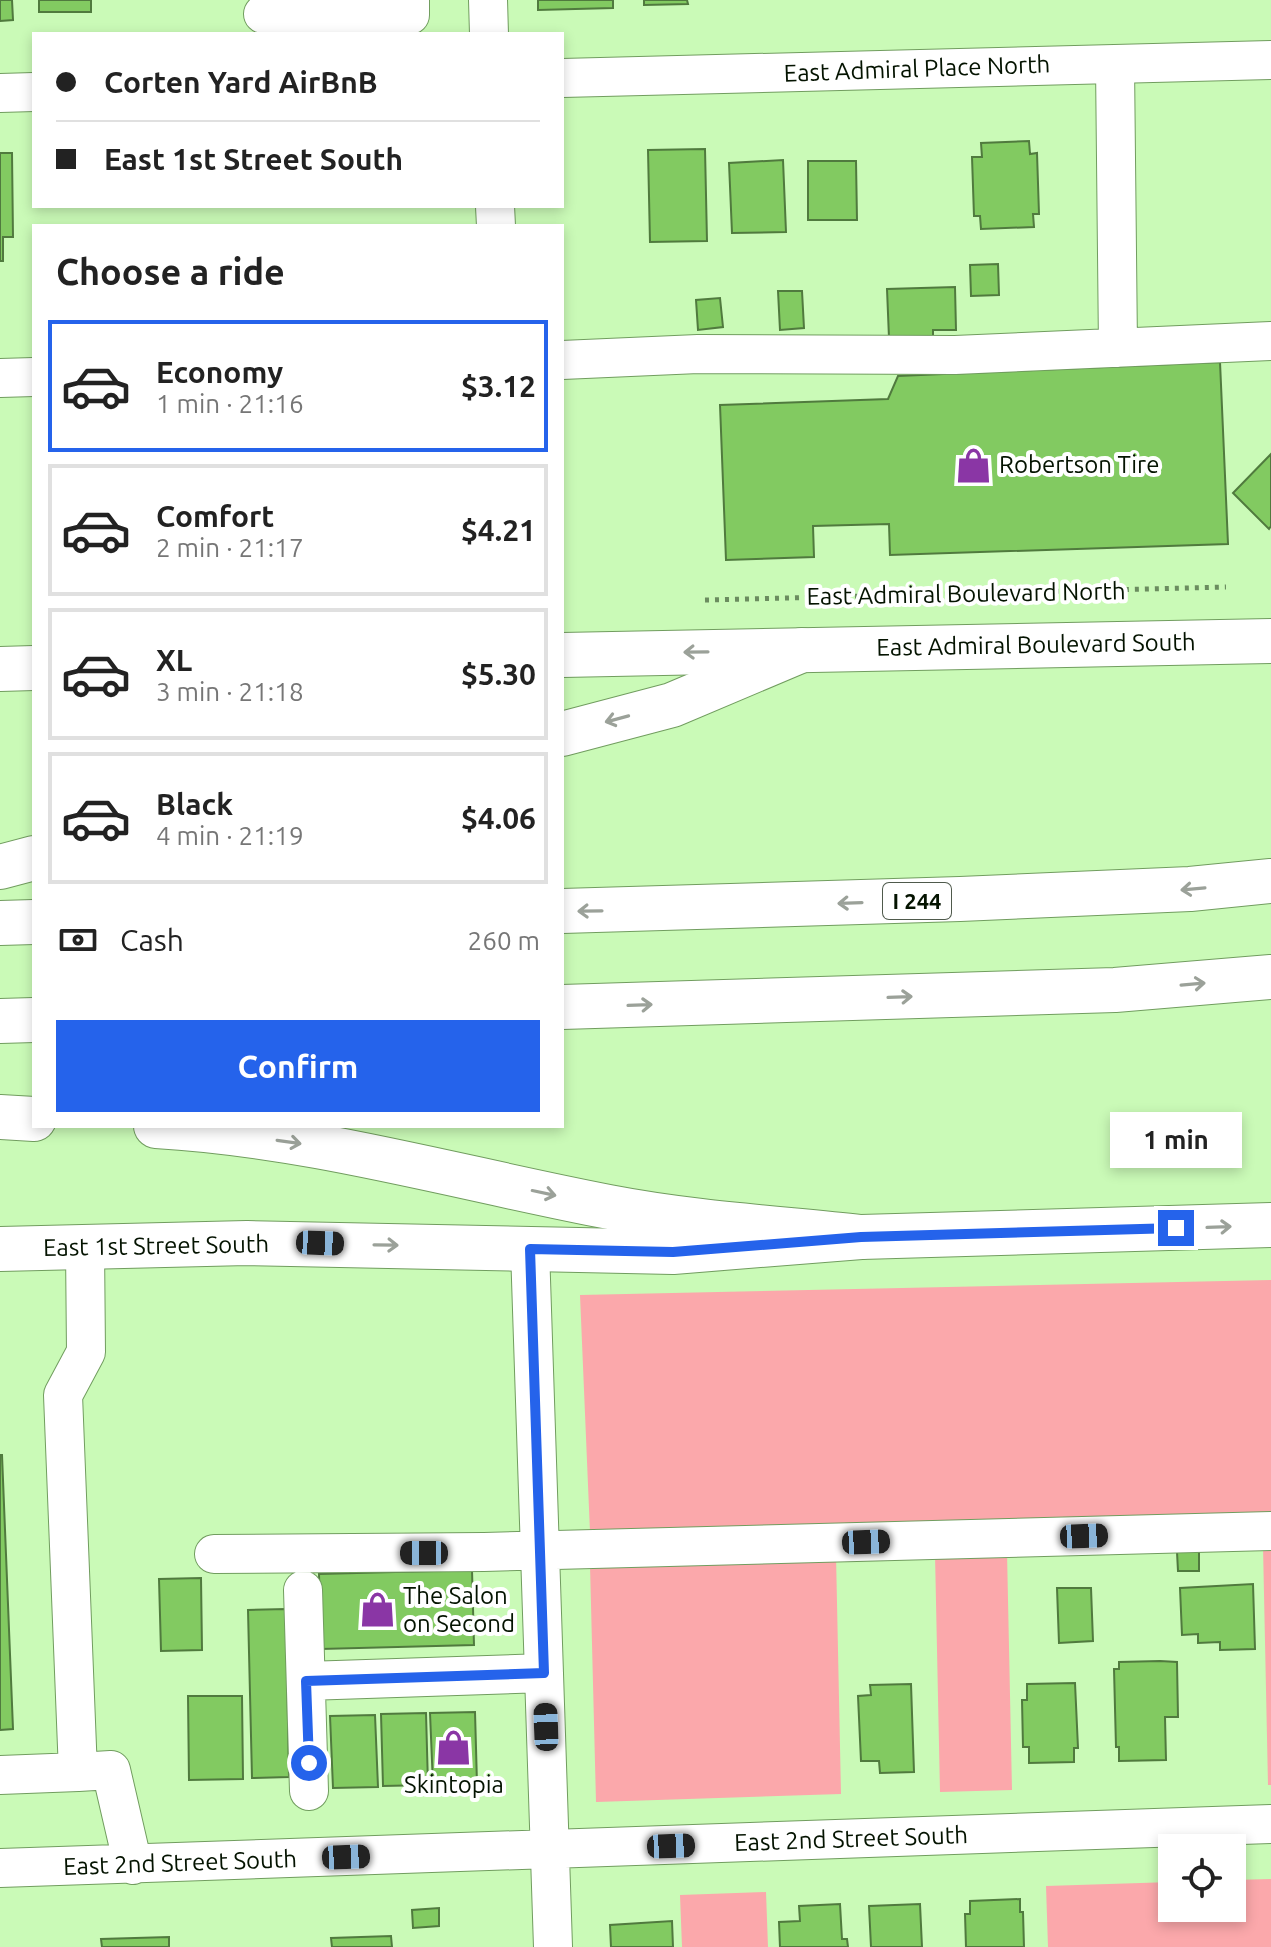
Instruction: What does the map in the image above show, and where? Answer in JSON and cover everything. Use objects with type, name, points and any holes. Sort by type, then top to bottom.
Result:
[{"type":"main road","name":"East Admiral Boulevard South","points":[[802,650],[1271,641]]},
{"type":"main road","points":[[564,655],[802,650]]},
{"type":"main road","points":[[564,733],[672,705],[802,650]]},
{"type":"main road","points":[[0,669],[32,668]]},
{"type":"main road","points":[[0,867],[32,859]]},
{"type":"main road","name":"I 244","points":[[564,911],[960,899],[1190,889],[1271,881]]},
{"type":"main road","points":[[0,923],[32,922]]},
{"type":"main road","points":[[564,1007],[1115,990],[1271,977]]},
{"type":"main road","points":[[0,1021],[32,1020]]},
{"type":"main road","points":[[0,1117],[32,1119]]},
{"type":"main road","points":[[192,1128],[346,1150],[611,1208],[861,1237]]},
{"type":"main road","name":"East 1st Street South","points":[[0,1249],[247,1243],[673,1252],[861,1237],[1271,1225]]},
{"type":"street","points":[[263,16],[410,15],[410,0]]},
{"type":"street","points":[[488,0],[489,32]]},
{"type":"street","name":"East Admiral Place North","points":[[564,78],[1271,60]]},
{"type":"street","points":[[1115,64],[1118,348]]},
{"type":"street","points":[[0,93],[32,92]]},
{"type":"street","points":[[564,360],[698,354],[955,355],[1271,341]]},
{"type":"street","points":[[0,378],[32,377]]},
{"type":"street","points":[[78,1772],[63,1395],[86,1352],[85,1247]]},
{"type":"street","points":[[530,1249],[553,1947]]},
{"type":"street","points":[[214,1554],[540,1551],[1271,1531]]},
{"type":"street","points":[[303,1590],[309,1791]]},
{"type":"street","points":[[306,1681],[544,1673]]},
{"type":"street","points":[[0,1775],[111,1770],[133,1865]]},
{"type":"street","name":"East 2nd Street South","points":[[0,1868],[1271,1824]]},
{"type":"path","name":"East Admiral Boulevard North","points":[[705,600],[1226,587]]},
{"type":"shaded area","points":[[1271,1280],[1271,1514],[590,1532],[580,1295]]},
{"type":"shaded area","points":[[1263,1546],[1271,1546],[1271,1785],[1268,1785]]},
{"type":"shaded area","points":[[1007,1552],[1012,1790],[940,1792],[935,1554]]},
{"type":"shaded area","points":[[836,1555],[841,1794],[596,1802],[590,1565]]},
{"type":"shaded area","points":[[1271,1879],[1271,1947],[1048,1947],[1046,1886],[1158,1882],[1158,1922],[1246,1922],[1246,1880]]},
{"type":"shaded area","points":[[766,1892],[768,1947],[682,1947],[680,1895]]},
{"type":"building","points":[[0,0],[12,0],[13,20],[0,21]]},
{"type":"building","points":[[39,0],[91,0],[91,12],[39,12]]},
{"type":"building","points":[[538,0],[613,0],[613,8],[538,10]]},
{"type":"building","points":[[644,0],[687,0],[688,4],[644,5]]},
{"type":"building","points":[[1029,141],[1030,154],[1037,153],[1039,214],[1033,214],[1034,227],[981,229],[980,216],[974,216],[972,157],[982,157],[981,143]]},
{"type":"building","points":[[705,149],[707,241],[650,242],[648,150]]},
{"type":"building","points":[[0,153],[12,153],[13,237],[3,237],[3,261],[0,261]]},
{"type":"building","points":[[783,160],[786,232],[732,233],[729,163]]},
{"type":"building","points":[[808,161],[856,161],[857,220],[808,220]]},
{"type":"building","points":[[998,264],[999,295],[971,296],[970,265]]},
{"type":"building","points":[[955,287],[956,330],[933,330],[933,337],[889,338],[887,289]]},
{"type":"building","points":[[778,291],[802,291],[804,328],[780,330]]},
{"type":"building","points":[[720,298],[723,327],[698,330],[696,300]]},
{"type":"building","name":"Robertson Tire","points":[[1220,362],[1228,544],[890,555],[889,524],[813,526],[814,557],[726,560],[720,405],[888,399],[898,376]]},
{"type":"building","points":[[1271,454],[1271,526],[1269,529],[1233,493]]},
{"type":"building","points":[[0,1455],[13,1729],[0,1730]]},
{"type":"building","points":[[1199,1551],[1199,1571],[1178,1571],[1177,1552]]},
{"type":"building","points":[[472,1570],[474,1645],[321,1649],[319,1574]]},
{"type":"building","points":[[201,1578],[202,1650],[161,1651],[159,1579]]},
{"type":"building","points":[[1253,1584],[1255,1649],[1220,1650],[1220,1642],[1198,1643],[1198,1634],[1182,1635],[1180,1588]]},
{"type":"building","points":[[1057,1588],[1091,1588],[1093,1641],[1059,1643]]},
{"type":"building","points":[[286,1609],[289,1777],[252,1778],[248,1610]]},
{"type":"building","points":[[1119,1662],[1177,1662],[1178,1717],[1165,1717],[1166,1760],[1119,1761],[1114,1669],[1119,1669]]},
{"type":"building","points":[[1075,1683],[1078,1748],[1074,1748],[1074,1762],[1029,1763],[1029,1747],[1023,1747],[1022,1700],[1027,1700],[1027,1684]]},
{"type":"building","points":[[911,1684],[914,1772],[880,1773],[879,1761],[861,1761],[858,1696],[871,1695],[870,1685]]},
{"type":"building","points":[[188,1696],[242,1696],[243,1779],[189,1780]]},
{"type":"building","name":"Skintopia","points":[[475,1712],[477,1784],[433,1785],[430,1713]]},
{"type":"building","points":[[426,1713],[428,1785],[383,1786],[381,1714]]},
{"type":"building","points":[[375,1715],[378,1787],[333,1788],[330,1716]]},
{"type":"building","points":[[1020,1899],[1024,1947],[966,1947],[965,1914],[970,1914],[970,1901]]},
{"type":"building","points":[[840,1904],[842,1939],[847,1939],[848,1947],[780,1947],[779,1922],[800,1921],[799,1906]]},
{"type":"building","points":[[920,1904],[922,1947],[871,1947],[869,1906]]},
{"type":"building","points":[[439,1908],[439,1926],[413,1928],[412,1910]]},
{"type":"building","points":[[672,1921],[673,1947],[611,1947],[610,1925]]},
{"type":"building","points":[[391,1936],[392,1947],[332,1947],[331,1938]]},
{"type":"building","points":[[169,1937],[169,1947],[102,1947],[101,1939]]},
{"type":"place","name":"Robertson Tire","points":[[973,465]]},
{"type":"place","name":"The Salon on Second","points":[[377,1610]]},
{"type":"place","name":"Skintopia","points":[[454,1748]]},
{"type":"route","points":[[309,1763],[306,1681],[544,1673],[530,1249],[673,1252],[861,1237],[1176,1228]]}]
